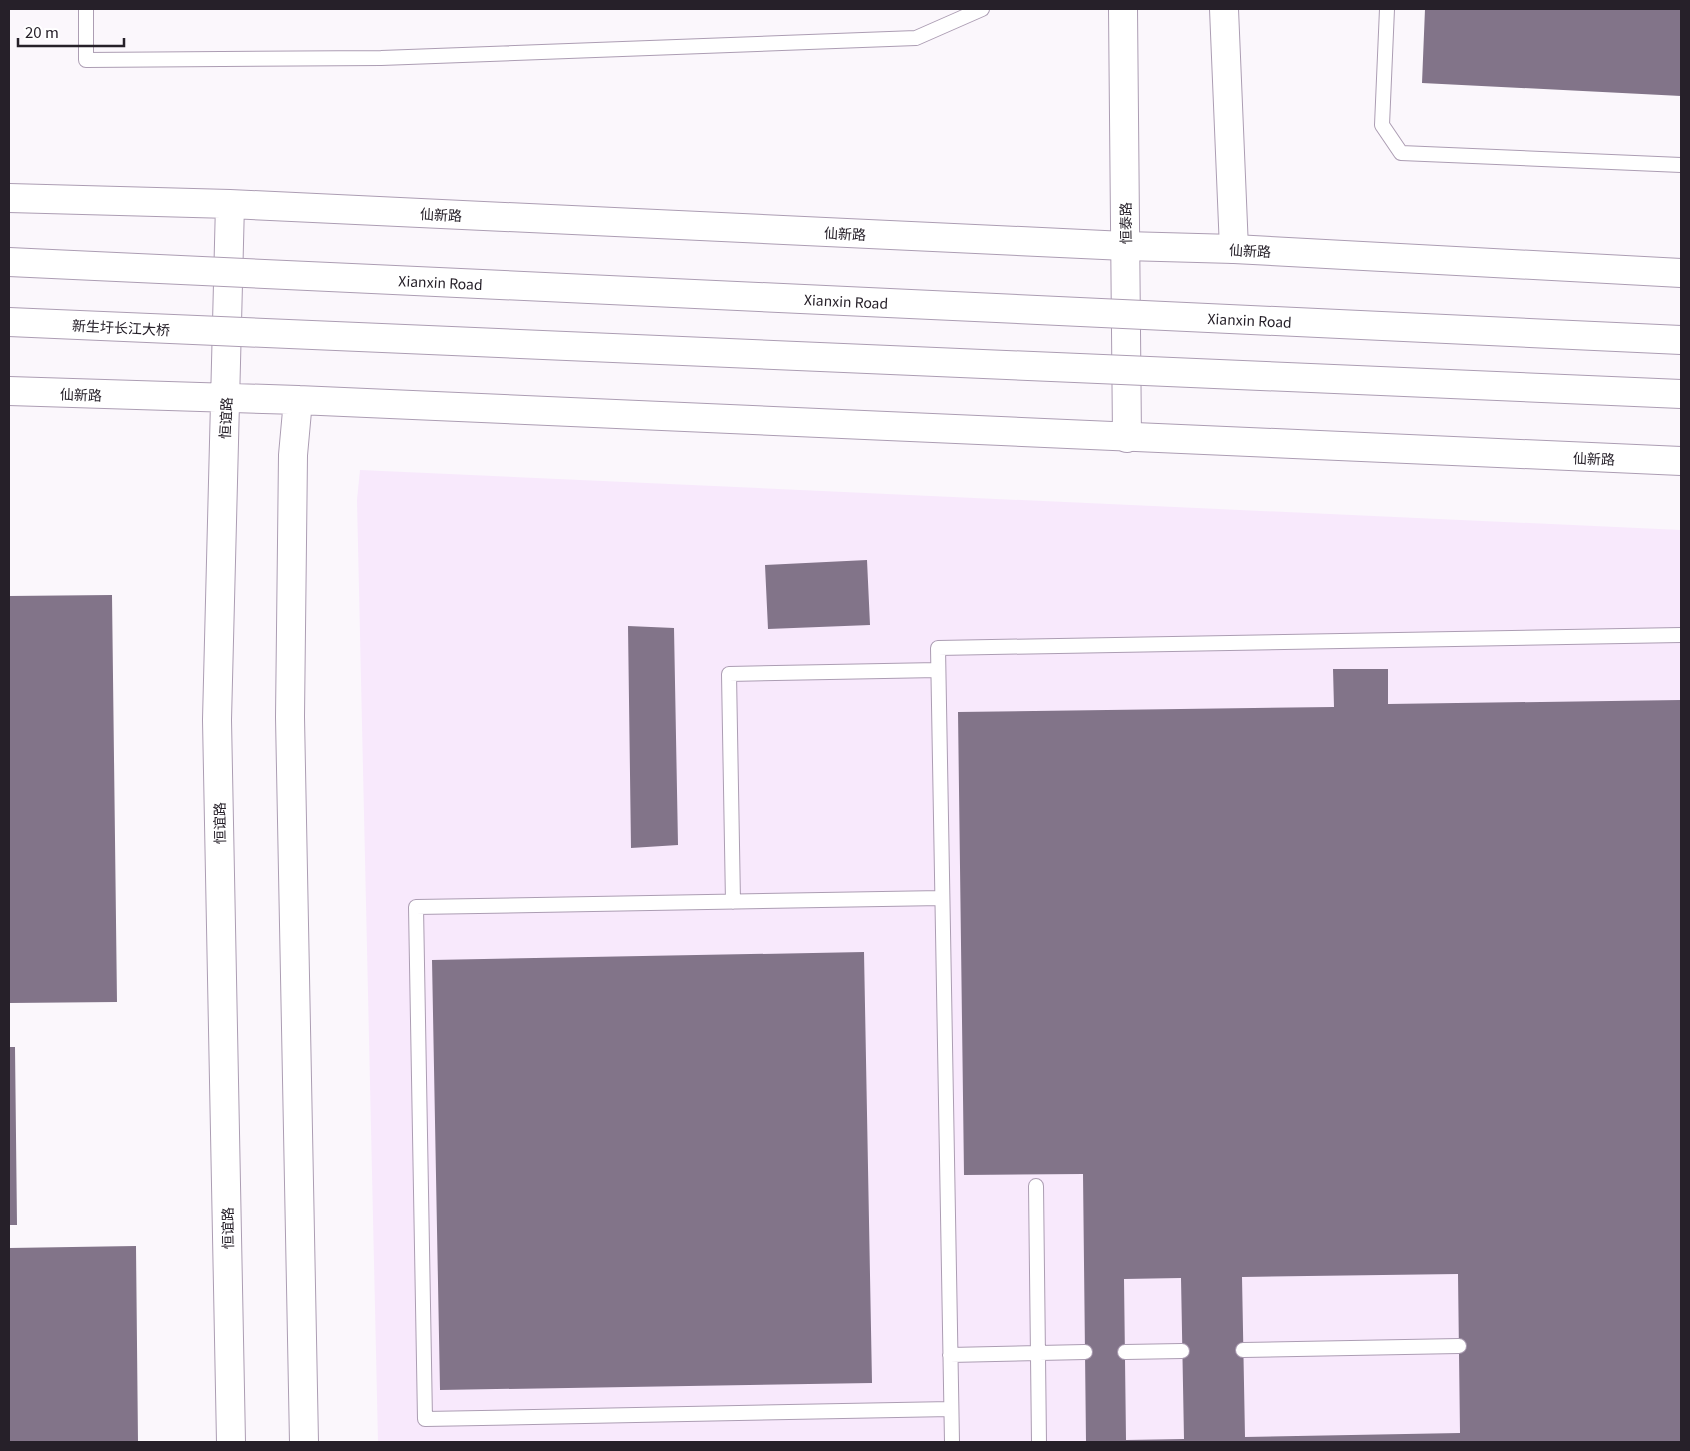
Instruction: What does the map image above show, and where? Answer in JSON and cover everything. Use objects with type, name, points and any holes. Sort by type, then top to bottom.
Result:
[{"type":"main road","name":"恒泰路","points":[[1123,9],[1127,438]]},
{"type":"main road","points":[[1224,9],[1234,248]]},
{"type":"main road","name":"仙新路","points":[[9,198],[230,204],[1125,246],[1234,248],[1681,273]]},
{"type":"main road","name":"恒谊路","points":[[230,204],[217,720],[231,1442]]},
{"type":"main road","name":"Xianxin Road","points":[[9,262],[1681,340]]},
{"type":"main road","name":"新生圩长江大桥","points":[[9,322],[1681,394]]},
{"type":"main road","name":"仙新路","points":[[9,391],[298,400],[1681,461]]},
{"type":"main road","points":[[298,400],[293,455],[290,717],[304,1442]]},
{"type":"lane","points":[[86,9],[86,60],[96,60],[382,58],[916,38],[982,9]]},
{"type":"lane","points":[[1387,9],[1382,125],[1401,153],[1681,165]]},
{"type":"lane","points":[[952,1442],[938,648],[1681,635]]},
{"type":"lane","points":[[733,902],[729,674],[938,670]]},
{"type":"lane","points":[[942,898],[416,907],[425,1419],[951,1409]]},
{"type":"lane","points":[[1036,1186],[1039,1442]]},
{"type":"lane","points":[[1243,1350],[1459,1346]]},
{"type":"lane","points":[[1125,1352],[1182,1351]]},
{"type":"lane","points":[[950,1355],[1085,1352]]},
{"type":"shaded area","points":[[360,470],[1681,530],[1681,1442],[378,1442],[357,500]]},
{"type":"building","points":[[1425,9],[1681,9],[1681,96],[1422,83]]},
{"type":"building","points":[[867,560],[870,625],[768,629],[765,565]]},
{"type":"building","points":[[112,595],[117,1002],[9,1003],[9,596]]},
{"type":"building","points":[[628,626],[674,628],[678,845],[631,848]]},
{"type":"building","points":[[1333,669],[1388,669],[1388,704],[1681,700],[1681,1442],[1086,1442],[1083,1174],[964,1175],[958,712],[1334,707]],"holes":[[[1458,1274],[1460,1433],[1245,1437],[1242,1277]],[[1181,1278],[1184,1439],[1126,1440],[1124,1279]]]},
{"type":"building","points":[[864,952],[872,1383],[440,1390],[432,960]]},
{"type":"building","points":[[9,1047],[15,1047],[17,1225],[9,1225]]},
{"type":"building","points":[[136,1246],[138,1442],[9,1442],[9,1248]]}]
